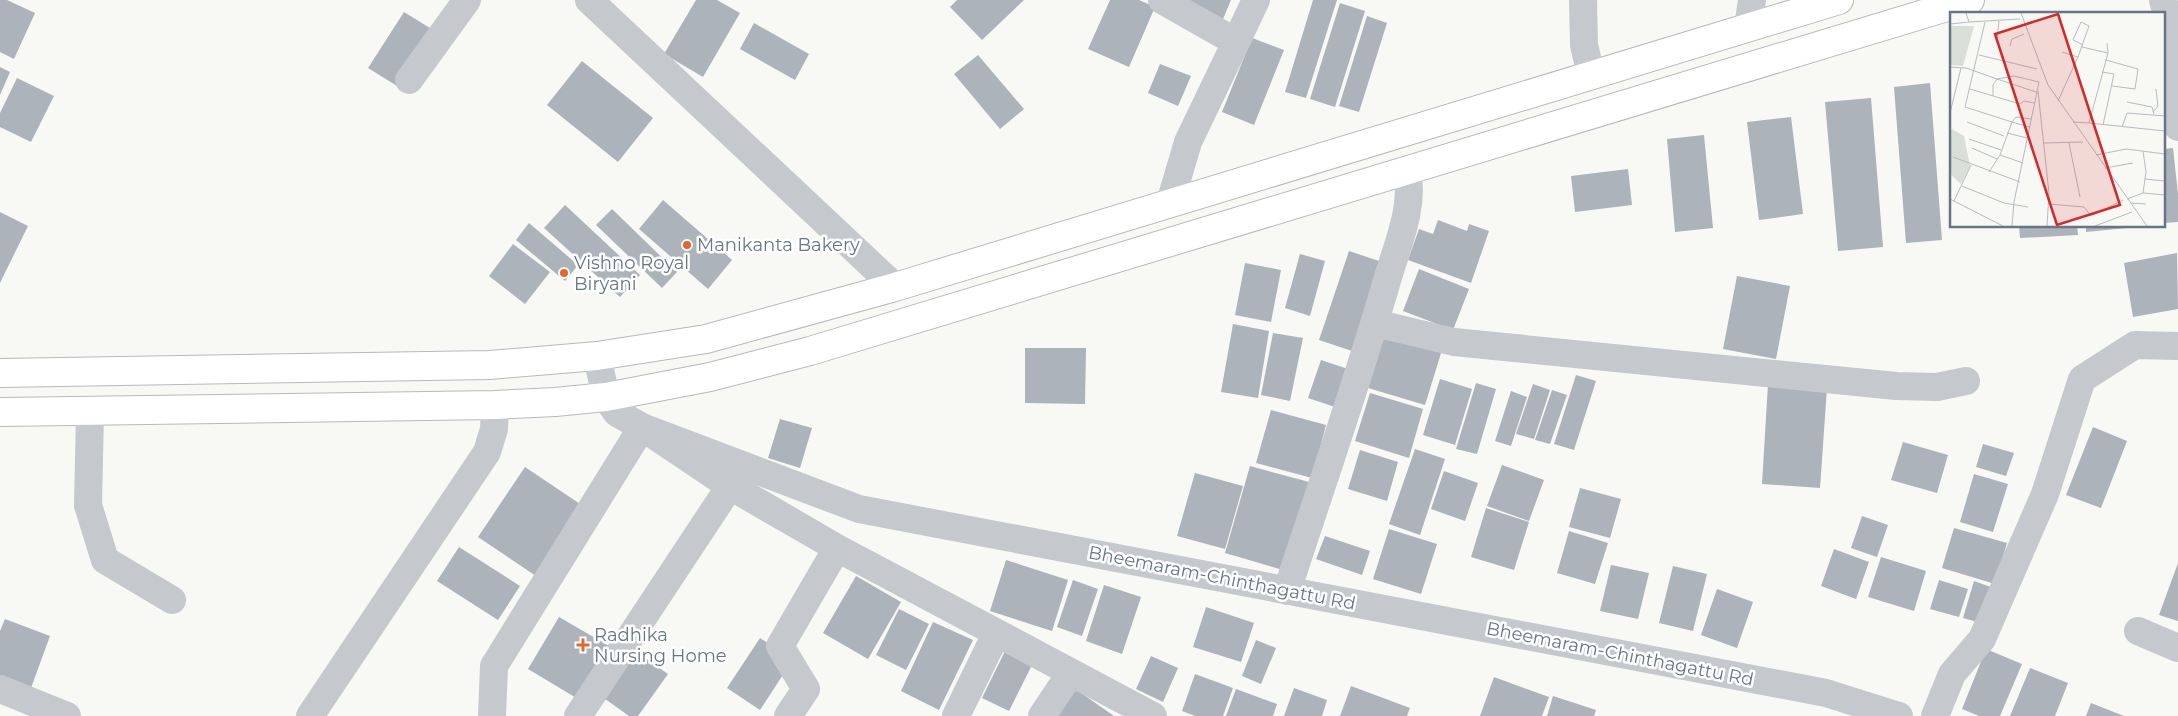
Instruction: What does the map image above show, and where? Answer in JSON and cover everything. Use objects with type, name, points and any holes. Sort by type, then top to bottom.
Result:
[{"type":"highway","points":[[0,373],[490,365],[597,356],[706,339],[895,287],[1839,0]]},
{"type":"highway","points":[[0,412],[495,405],[556,402],[606,396],[710,377],[818,348],[1970,0]]},
{"type":"street","points":[[409,80],[467,0]]},
{"type":"street","points":[[589,0],[895,287]]},
{"type":"street","points":[[1162,0],[1236,42]]},
{"type":"street","points":[[1170,203],[1188,142],[1256,0]]},
{"type":"street","points":[[1583,0],[1584,45],[1591,75]]},
{"type":"street","points":[[1748,28],[1752,0]]},
{"type":"street","points":[[2163,0],[2168,18],[2178,127]]},
{"type":"street","points":[[1287,591],[1374,323],[1407,213],[1410,186],[1407,171]]},
{"type":"street","points":[[1374,323],[1454,342],[1876,384],[1937,387],[1966,381]]},
{"type":"street","points":[[1935,716],[1952,674],[1982,639],[1986,630],[2045,494],[2082,379],[2135,345],[2178,346]]},
{"type":"street","name":"Bheemaram-Chinthagattu Rd","points":[[597,356],[606,396],[617,413],[642,427],[858,509],[1826,693],[1899,716]]},
{"type":"street","points":[[310,716],[487,452],[494,429],[495,405]]},
{"type":"street","points":[[90,412],[88,505],[105,560],[172,600]]},
{"type":"street","points":[[492,716],[494,666],[642,427],[730,486],[837,548],[1070,674],[1153,716]]},
{"type":"street","points":[[578,716],[730,486]]},
{"type":"street","points":[[788,716],[806,690],[780,646],[837,548]]},
{"type":"street","points":[[2138,631],[2178,648]]},
{"type":"street","points":[[956,716],[996,634]]},
{"type":"street","points":[[1042,716],[1070,674]]},
{"type":"street","points":[[0,689],[67,716]]},
{"type":"building","points":[[0,0],[7,0],[35,13],[14,59],[0,52]]},
{"type":"building","points":[[696,0],[717,0],[740,13],[703,77],[664,54]]},
{"type":"building","points":[[957,0],[1024,0],[982,40],[950,7]]},
{"type":"building","points":[[1110,0],[1139,0],[1155,7],[1129,67],[1088,49]]},
{"type":"building","points":[[1186,0],[1231,0],[1223,19],[1185,3]]},
{"type":"building","points":[[1313,0],[1337,0],[1306,98],[1285,92]]},
{"type":"building","points":[[1340,3],[1365,11],[1335,107],[1310,99]]},
{"type":"building","points":[[404,12],[438,33],[402,89],[368,68]]},
{"type":"building","points":[[1367,16],[1387,23],[1359,112],[1339,106]]},
{"type":"building","points":[[754,23],[809,54],[795,80],[740,49]]},
{"type":"building","points":[[1252,38],[1284,50],[1254,125],[1222,112]]},
{"type":"building","points":[[978,55],[1024,109],[1000,129],[954,74]]},
{"type":"building","points":[[582,61],[653,118],[618,162],[547,105]]},
{"type":"building","points":[[1160,64],[1191,76],[1178,106],[1148,93]]},
{"type":"building","points":[[0,67],[10,72],[0,95]]},
{"type":"building","points":[[17,78],[54,96],[31,142],[0,127],[0,113]]},
{"type":"building","points":[[1930,83],[1942,240],[1906,243],[1894,87]]},
{"type":"building","points":[[1871,98],[1883,247],[1838,251],[1825,102]]},
{"type":"building","points":[[1791,117],[1803,214],[1759,220],[1747,122]]},
{"type":"building","points":[[1704,135],[1713,228],[1675,232],[1667,139]]},
{"type":"building","points":[[2173,148],[2178,194],[2178,222],[2166,223],[2166,149]]},
{"type":"building","points":[[1628,169],[1632,205],[1575,212],[1571,176]]},
{"type":"building","points":[[663,200],[732,260],[708,289],[639,229]]},
{"type":"building","points":[[565,205],[640,275],[620,297],[544,228]]},
{"type":"building","points":[[612,209],[677,272],[662,288],[596,225]]},
{"type":"building","points":[[0,212],[28,226],[0,283]]},
{"type":"building","points":[[1438,220],[1467,231],[1469,224],[1489,231],[1471,283],[1408,260],[1419,229],[1433,234]]},
{"type":"building","points":[[529,223],[578,265],[565,281],[516,240]]},
{"type":"building","points":[[2019,228],[2077,228],[2078,235],[2020,238]]},
{"type":"building","points":[[2086,228],[2127,228],[2086,232]]},
{"type":"building","points":[[513,244],[550,272],[525,304],[489,276]]},
{"type":"building","points":[[1349,251],[1388,264],[1358,353],[1319,340]]},
{"type":"building","points":[[2177,253],[2178,309],[2133,317],[2124,263]]},
{"type":"building","points":[[1300,254],[1325,261],[1310,316],[1285,308]]},
{"type":"building","points":[[1245,263],[1281,270],[1271,322],[1235,315]]},
{"type":"building","points":[[1419,269],[1469,289],[1453,330],[1403,311]]},
{"type":"building","points":[[1737,276],[1790,286],[1776,359],[1723,349]]},
{"type":"building","points":[[1233,324],[1269,331],[1258,398],[1221,392]]},
{"type":"building","points":[[1273,333],[1303,338],[1290,401],[1261,395]]},
{"type":"building","points":[[1385,333],[1442,350],[1425,405],[1368,388]]},
{"type":"building","points":[[1025,348],[1086,348],[1085,404],[1025,403]]},
{"type":"building","points":[[1321,360],[1354,371],[1341,409],[1308,398]]},
{"type":"building","points":[[1576,375],[1596,381],[1574,450],[1554,444]]},
{"type":"building","points":[[1440,379],[1472,389],[1455,445],[1423,435]]},
{"type":"building","points":[[1476,383],[1496,389],[1477,454],[1456,449]]},
{"type":"building","points":[[1533,384],[1550,390],[1534,439],[1516,434]]},
{"type":"building","points":[[1768,384],[1827,388],[1820,488],[1762,484]]},
{"type":"building","points":[[1552,390],[1567,395],[1550,444],[1535,440]]},
{"type":"building","points":[[1511,391],[1527,397],[1511,446],[1495,441]]},
{"type":"building","points":[[1370,393],[1423,409],[1409,458],[1355,441]]},
{"type":"building","points":[[1271,410],[1326,425],[1312,478],[1256,463]]},
{"type":"building","points":[[780,419],[812,428],[800,468],[768,458]]},
{"type":"building","points":[[2093,427],[2127,441],[2101,508],[2066,495]]},
{"type":"building","points":[[1903,442],[1948,455],[1937,493],[1891,480]]},
{"type":"building","points":[[1983,444],[2014,453],[2006,476],[1976,467]]},
{"type":"building","points":[[1415,449],[1445,459],[1420,535],[1389,524]]},
{"type":"building","points":[[1360,450],[1398,462],[1387,501],[1348,489]]},
{"type":"building","points":[[1502,465],[1544,480],[1529,521],[1487,506]]},
{"type":"building","points":[[1250,466],[1309,482],[1283,570],[1225,553]]},
{"type":"building","points":[[525,467],[583,506],[536,576],[478,537]]},
{"type":"building","points":[[1444,471],[1478,483],[1465,521],[1431,509]]},
{"type":"building","points":[[1195,473],[1243,486],[1225,549],[1177,536]]},
{"type":"building","points":[[1974,474],[2008,484],[1993,532],[1960,522]]},
{"type":"building","points":[[1580,488],[1621,499],[1610,538],[1569,527]]},
{"type":"building","points":[[1486,508],[1529,522],[1514,570],[1471,557]]},
{"type":"building","points":[[1862,516],[1888,525],[1877,557],[1851,548]]},
{"type":"building","points":[[1954,528],[2007,543],[1995,584],[1942,568]]},
{"type":"building","points":[[1389,529],[1437,544],[1421,594],[1373,579]]},
{"type":"building","points":[[1569,531],[1608,543],[1595,584],[1557,573]]},
{"type":"building","points":[[1325,536],[1370,551],[1362,575],[1316,559]]},
{"type":"building","points":[[459,547],[520,586],[498,620],[437,581]]},
{"type":"building","points":[[1834,549],[1869,562],[1856,599],[1821,586]]},
{"type":"building","points":[[1881,557],[1926,571],[1914,611],[1868,597]]},
{"type":"building","points":[[1006,560],[1068,580],[1052,631],[990,611]]},
{"type":"building","points":[[2178,563],[2178,621],[2159,615]]},
{"type":"building","points":[[1611,565],[1649,573],[1638,619],[1600,611]]},
{"type":"building","points":[[1673,566],[1707,574],[1693,631],[1659,623]]},
{"type":"building","points":[[856,576],[901,602],[868,659],[823,633]]},
{"type":"building","points":[[1073,580],[1098,589],[1082,636],[1057,627]]},
{"type":"building","points":[[1939,580],[1968,589],[1959,617],[1930,609]]},
{"type":"building","points":[[1974,581],[1991,587],[1981,623],[1963,618]]},
{"type":"building","points":[[1104,585],[1141,597],[1122,654],[1086,641]]},
{"type":"building","points":[[1717,589],[1753,602],[1737,648],[1701,635]]},
{"type":"building","points":[[1206,607],[1254,623],[1241,662],[1193,647]]},
{"type":"building","points":[[899,609],[929,624],[906,670],[876,655]]},
{"type":"building","points":[[559,617],[609,646],[578,699],[528,669]]},
{"type":"building","points":[[5,619],[50,636],[31,688],[0,676],[0,631]]},
{"type":"building","points":[[933,622],[973,640],[939,710],[901,691]]},
{"type":"building","points":[[760,638],[775,648],[788,667],[760,710],[727,688]]},
{"type":"building","points":[[1256,640],[1276,648],[1261,684],[1242,676]]},
{"type":"building","points":[[1006,649],[1033,663],[1009,711],[982,698]]},
{"type":"building","points":[[1986,649],[2022,664],[2000,716],[1979,716],[1962,709]]},
{"type":"building","points":[[634,650],[668,674],[638,716],[629,716],[601,696]]},
{"type":"building","points":[[1151,656],[1178,668],[1163,702],[1136,689]]},
{"type":"building","points":[[2030,668],[2068,683],[2055,716],[2010,716]]},
{"type":"building","points":[[1195,674],[1233,688],[1223,716],[1195,716],[1182,711]]},
{"type":"building","points":[[1494,677],[1549,697],[1542,716],[1480,716]]},
{"type":"building","points":[[1351,686],[1410,708],[1407,716],[1340,716]]},
{"type":"building","points":[[1074,688],[1114,716],[1055,716]]},
{"type":"building","points":[[1294,688],[1327,700],[1322,716],[1284,716]]},
{"type":"building","points":[[1236,689],[1277,704],[1273,716],[1226,716]]},
{"type":"building","points":[[1553,696],[1596,710],[1594,716],[1547,716]]},
{"type":"building","points":[[2091,703],[2124,716],[2086,716]]},
{"type":"place","name":"Manikanta Bakery","points":[[687,245]]},
{"type":"place","name":"Vishno Royal Biryani","points":[[564,273]]},
{"type":"place","name":"Radhika Nursing Home","points":[[583,645]]}]
